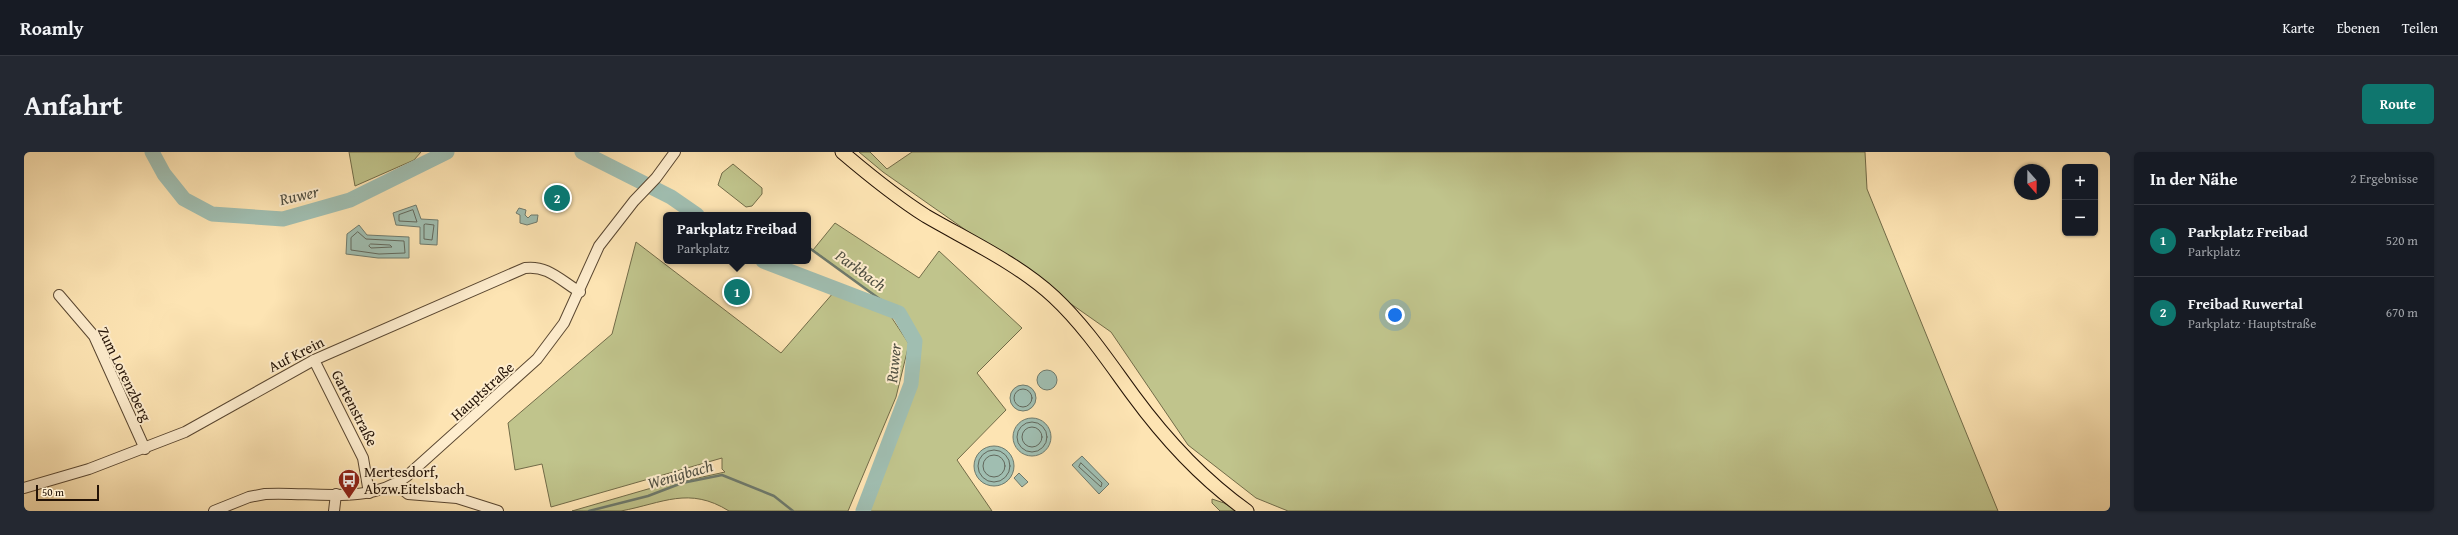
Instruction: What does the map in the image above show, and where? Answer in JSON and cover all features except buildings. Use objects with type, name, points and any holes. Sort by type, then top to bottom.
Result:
[{"type":"main road","points":[[842,152],[881,185],[990,252],[1053,296],[1098,345],[1174,447],[1222,494],[1247,511]]},
{"type":"street","name":"Hauptstraße","points":[[214,511],[249,497],[265,494],[369,493],[396,484],[481,412],[537,359],[564,323],[580,292],[600,246],[656,178],[675,152]]},
{"type":"street","name":"Auf Krein","points":[[24,488],[89,469],[145,449],[185,432],[314,360],[525,268],[540,267],[548,270],[580,292]]},
{"type":"street","name":"Zum Lorenzberg","points":[[59,295],[94,336],[145,449]]},
{"type":"street","name":"Gartenstraße","points":[[314,360],[363,458],[369,493]]},
{"type":"street","points":[[396,484],[408,494],[457,498],[498,511]]},
{"type":"street","points":[[334,511],[336,494]]},
{"type":"green space","points":[[349,152],[421,152],[414,160],[355,186]]},
{"type":"green space","points":[[859,152],[870,152],[887,169],[912,152],[1865,152],[1867,189],[1998,511],[1288,511],[1256,498],[1188,445],[1111,332],[883,172]]},
{"type":"green space","points":[[733,164],[762,188],[762,194],[752,206],[746,207],[718,185],[722,173]]},
{"type":"green space","points":[[835,223],[919,278],[939,251],[1022,328],[977,373],[1006,410],[957,460],[992,511],[863,511],[911,384],[915,341],[899,313],[813,250]]},
{"type":"green space","points":[[636,242],[781,353],[834,292],[890,315],[909,344],[896,397],[848,511],[729,511],[715,503],[701,499],[688,498],[663,501],[621,511],[572,511],[648,489],[725,472],[722,469],[722,458],[551,507],[542,464],[515,470],[508,423],[612,334]]},
{"type":"green space","points":[[1212,499],[1224,503],[1237,511],[1220,511],[1212,503]]},
{"type":"water","points":[[416,205],[421,219],[438,220],[437,245],[420,244],[420,227],[396,225],[393,213]]},
{"type":"water","points":[[519,208],[526,210],[525,215],[528,218],[531,215],[538,215],[537,222],[527,225],[520,223],[520,215],[516,213]]},
{"type":"water","points":[[359,225],[367,235],[409,237],[409,258],[378,258],[346,254],[347,234]]},
{"type":"water","points":[[1043,370],[1051,370],[1057,376],[1057,384],[1051,390],[1043,390],[1037,384],[1037,376]]},
{"type":"water","points":[[1023,385],[1032,389],[1036,398],[1032,407],[1023,411],[1014,407],[1010,398],[1014,389]]},
{"type":"water","points":[[1028,418],[1036,418],[1046,423],[1050,430],[1050,444],[1046,451],[1036,456],[1028,456],[1018,451],[1016,448],[1013,441],[1013,433],[1018,423],[1021,421]]},
{"type":"water","points":[[994,446],[1008,452],[1014,466],[1008,480],[994,486],[980,480],[974,466],[980,452]]},
{"type":"water","points":[[1082,456],[1109,484],[1099,494],[1072,465]]},
{"type":"water","points":[[1019,473],[1028,482],[1022,487],[1014,478]]},
{"type":"waterway","name":"Ruwer","points":[[152,152],[164,174],[184,199],[212,214],[283,219],[350,200],[447,152]]},
{"type":"waterway","name":"Ruwer","points":[[582,152],[671,197],[693,212]]},
{"type":"waterway","name":"Parkbach","points":[[811,249],[899,313]]},
{"type":"waterway","name":"Ruwer","points":[[771,264],[899,313],[915,341],[911,384],[863,511]]},
{"type":"waterway","name":"Wenigbach","points":[[589,511],[648,496],[682,483],[722,475],[774,496],[793,511]]},
{"type":"place","name":"Freibad Ruwertal","points":[[557,198]]},
{"type":"place","name":"Parkplatz Freibad","points":[[737,292]]},
{"type":"place","name":"Mertesdorf, Abzw.Eitelsbach","points":[[349,500]]}]
